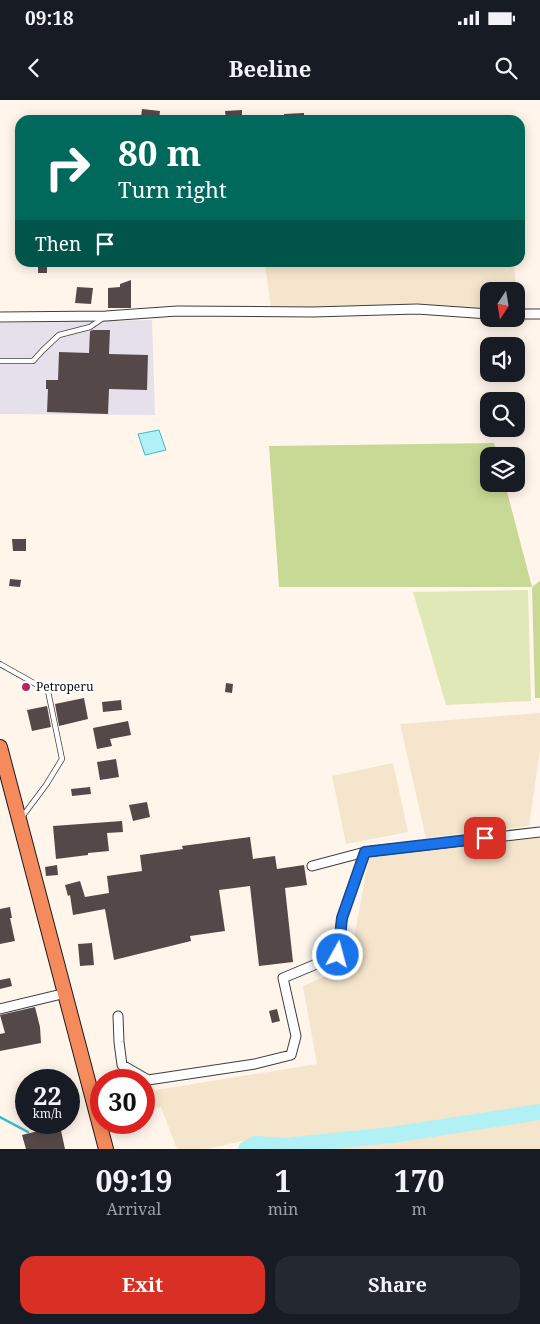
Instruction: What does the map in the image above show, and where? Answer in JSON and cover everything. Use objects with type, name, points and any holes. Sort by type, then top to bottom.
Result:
[{"type":"highway","points":[[0,747],[2,765],[20,820],[106,1149]]},
{"type":"street","points":[[0,317],[106,316],[177,310],[313,312],[417,309],[480,313]]},
{"type":"street","points":[[525,314],[540,314]]},
{"type":"street","points":[[312,866],[365,852],[540,832]]},
{"type":"street","points":[[118,1016],[118,1042],[122,1065],[148,1080],[255,1064],[291,1055],[296,1036],[283,978],[338,955],[342,918],[365,852]]},
{"type":"street","points":[[0,1009],[66,993]]},
{"type":"lane","points":[[0,361],[33,361],[59,335],[90,327],[106,316]]},
{"type":"lane","points":[[0,664],[48,691],[62,759],[46,785],[20,820]]},
{"type":"shaded area","points":[[266,267],[514,267],[515,282],[480,282],[480,310],[271,308]]},
{"type":"shaded area","points":[[152,320],[155,415],[0,414],[0,323]]},
{"type":"shaded area","points":[[540,713],[540,750],[529,826],[426,838],[400,724]]},
{"type":"shaded area","points":[[393,763],[408,832],[346,844],[332,776]]},
{"type":"shaded area","points":[[540,832],[540,1149],[253,1149],[251,1139],[206,1149],[177,1149],[161,1107],[155,1107],[155,1090],[317,1064],[303,986],[349,966],[371,845]]},
{"type":"green space","points":[[494,443],[495,447],[480,447],[480,492],[507,492],[532,587],[279,587],[269,446]]},
{"type":"green space","points":[[540,581],[540,698],[535,698],[532,587]]},
{"type":"green space","points":[[528,590],[531,701],[446,705],[413,592]]},
{"type":"water","points":[[159,430],[166,450],[145,455],[138,434]]},
{"type":"building","points":[[142,109],[160,111],[160,115],[141,115]]},
{"type":"building","points":[[242,110],[242,115],[225,115],[225,111]]},
{"type":"building","points":[[304,113],[304,115],[284,115]]},
{"type":"building","points":[[38,267],[47,267],[47,273],[38,273]]},
{"type":"building","points":[[131,280],[131,308],[108,308],[108,288],[120,287],[120,284]]},
{"type":"building","points":[[77,287],[93,288],[91,304],[75,303]]},
{"type":"building","points":[[110,330],[109,354],[148,355],[147,390],[109,389],[108,414],[47,412],[48,389],[46,389],[46,380],[58,380],[59,352],[89,353],[90,331]]},
{"type":"building","points":[[12,539],[26,539],[26,551],[13,551]]},
{"type":"building","points":[[10,579],[21,580],[20,587],[9,586]]},
{"type":"building","points":[[226,683],[233,684],[232,693],[225,692]]},
{"type":"building","points":[[84,698],[88,719],[59,726],[55,704]]},
{"type":"building","points":[[121,700],[122,710],[103,712],[102,702]]},
{"type":"building","points":[[47,706],[51,727],[32,731],[27,710]]},
{"type":"building","points":[[128,721],[131,735],[110,739],[112,746],[97,749],[93,728]]},
{"type":"building","points":[[116,759],[119,777],[100,780],[97,762]]},
{"type":"building","points":[[90,787],[91,794],[72,796],[71,789]]},
{"type":"building","points":[[147,802],[150,817],[133,821],[129,805]]},
{"type":"building","points":[[122,821],[123,832],[107,833],[109,851],[56,859],[53,826]]},
{"type":"building","points":[[250,837],[253,859],[275,856],[277,869],[304,865],[307,885],[285,888],[293,962],[259,966],[250,886],[219,890],[225,931],[190,936],[191,941],[114,960],[105,909],[73,915],[70,895],[68,896],[65,885],[80,881],[85,897],[109,893],[107,876],[142,871],[140,855],[183,849],[182,846]]},
{"type":"building","points":[[57,865],[58,875],[46,876],[45,867]]},
{"type":"building","points":[[10,907],[12,918],[10,918],[15,941],[0,944],[0,909]]},
{"type":"building","points":[[92,943],[94,965],[80,966],[78,944]]},
{"type":"building","points":[[10,978],[12,986],[0,989],[0,980]]},
{"type":"building","points":[[35,1007],[40,1027],[41,1043],[0,1051],[0,1034],[5,1033],[0,1015]]},
{"type":"building","points":[[277,1009],[280,1021],[272,1023],[269,1011]]},
{"type":"building","points":[[62,1134],[65,1149],[26,1149],[22,1135]]},
{"type":"waterway","points":[[246,1149],[256,1144],[285,1146],[392,1135],[540,1112]]},
{"type":"waterway","points":[[0,1117],[15,1125]]},
{"type":"place","name":"Petroperu","points":[[26,687]]},
{"type":"route","points":[[338,955],[342,918],[365,852],[485,838]]}]
